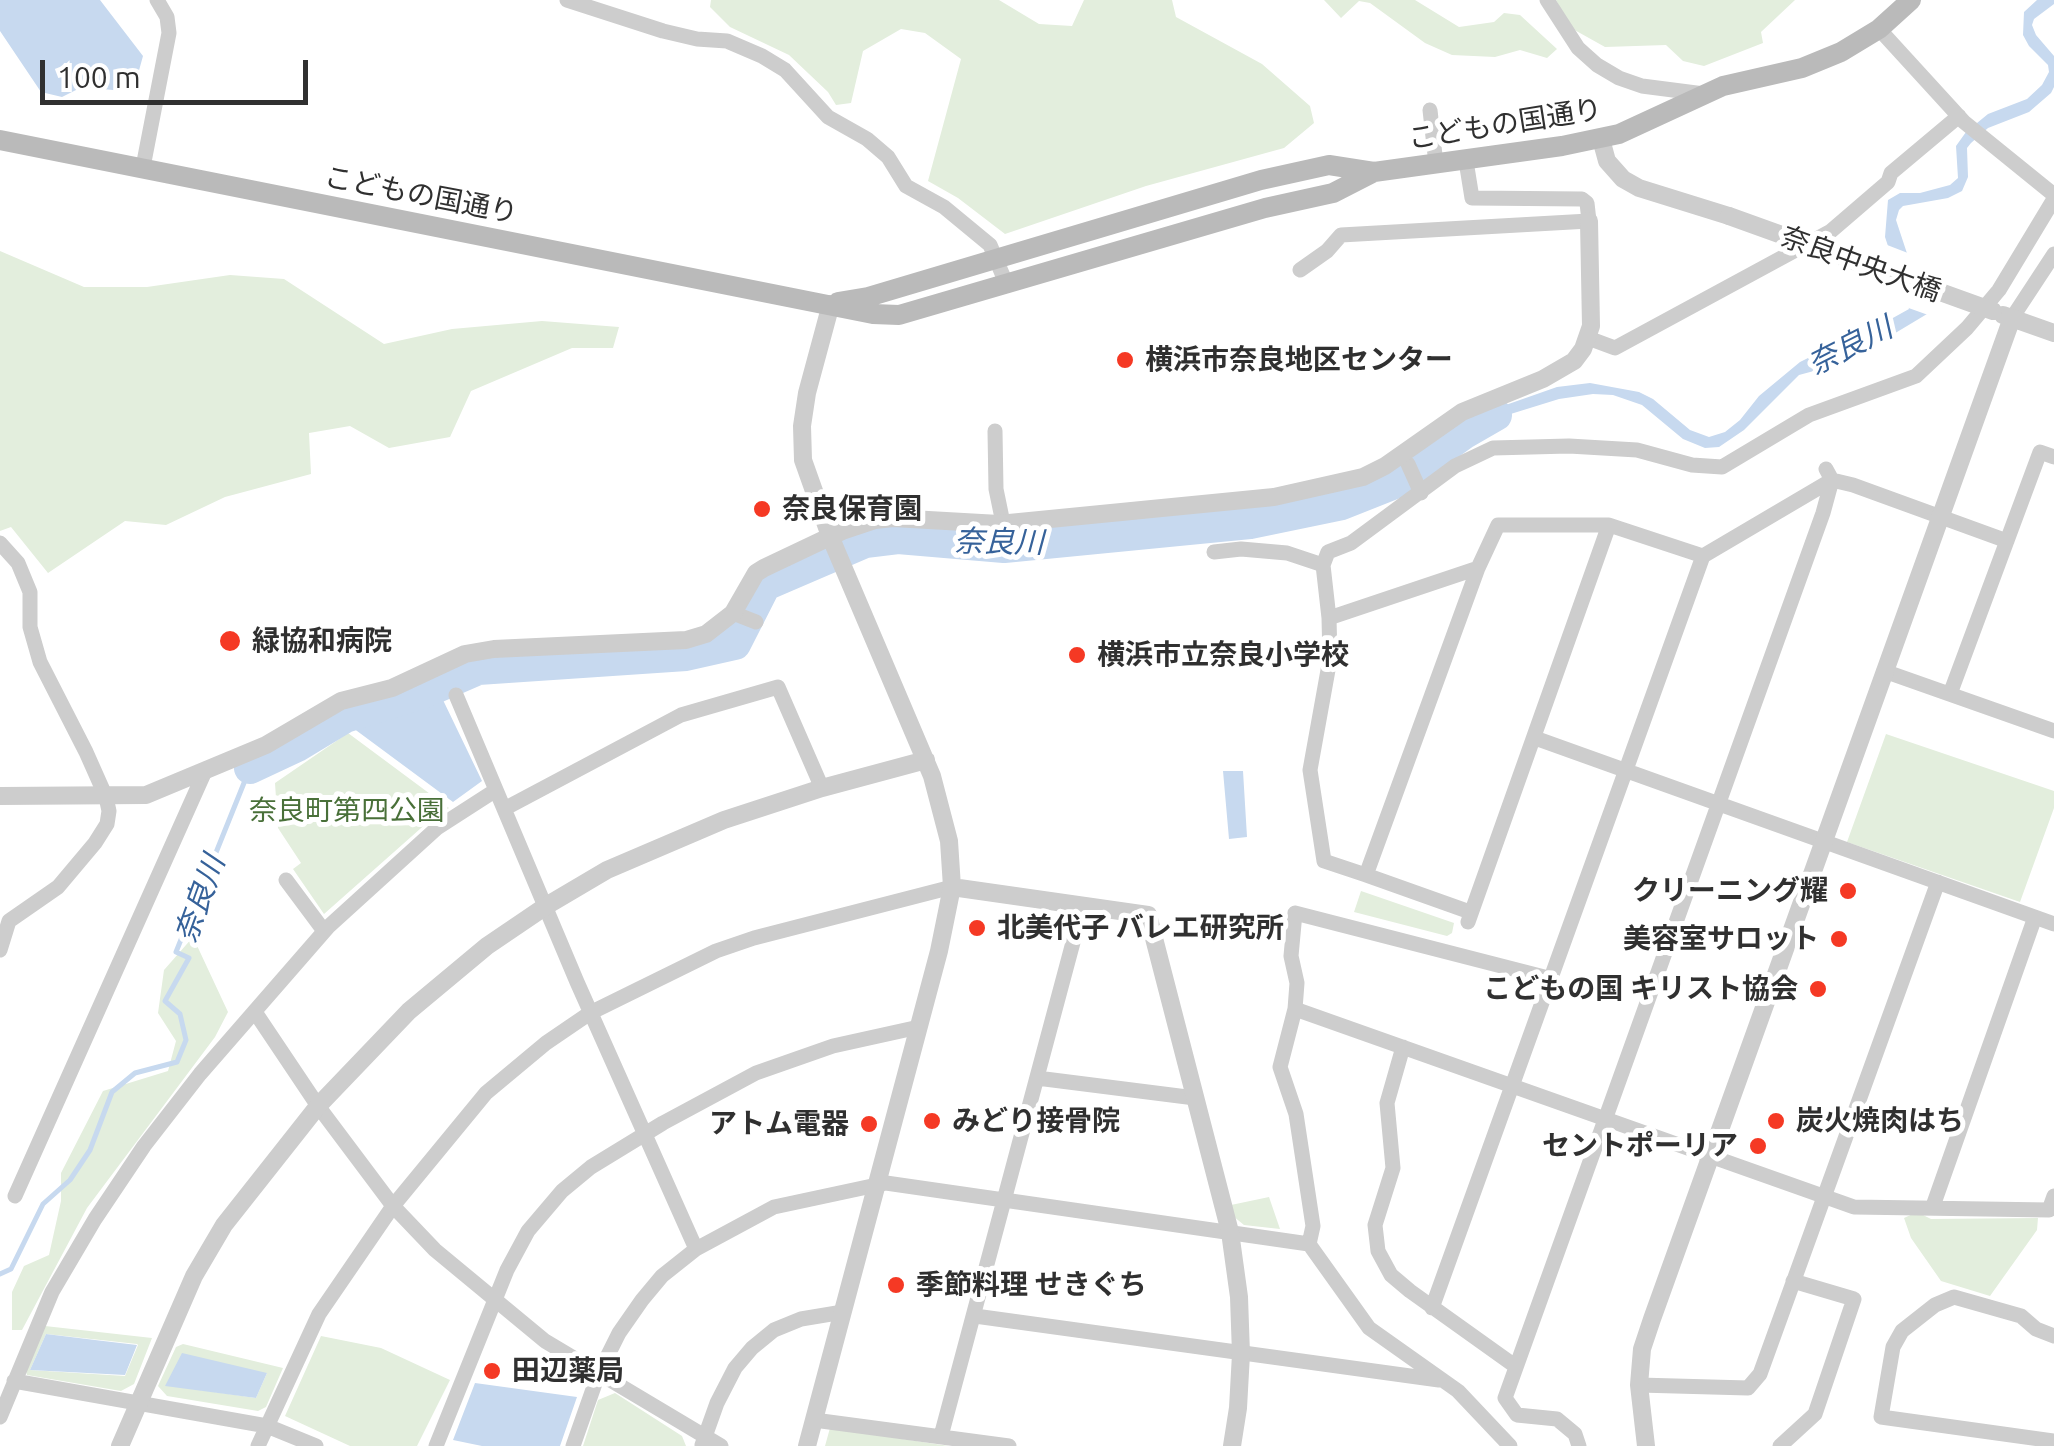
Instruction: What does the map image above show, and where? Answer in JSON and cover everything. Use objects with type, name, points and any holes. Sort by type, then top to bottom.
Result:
[{"type":"main road","name":"こどもの国通り","points":[[832,304],[868,297],[1261,180],[1329,166],[1374,172],[1601,139],[1635,129],[1738,81],[1841,52],[1879,29],[1910,0]]},
{"type":"main road","name":"こどもの国通り","points":[[0,140],[873,314],[899,315],[1264,208],[1333,193],[1374,172]]},
{"type":"street","points":[[143,168],[170,33],[157,0]]},
{"type":"street","points":[[567,0],[663,31],[727,41],[785,70],[828,117],[867,138],[888,157],[906,186],[944,207],[990,244],[1006,283]]},
{"type":"street","points":[[1547,0],[1578,48],[1619,78],[1676,92],[1708,94]]},
{"type":"street","points":[[1609,524],[1536,738],[1469,917],[1324,861],[1310,770],[1330,659],[1323,566],[1328,552],[1351,543],[1454,466],[1492,448],[1569,446],[1637,450],[1692,465],[1722,466],[1809,416],[1916,376],[1967,328],[1999,290],[2054,197],[1962,119],[1879,29]]},
{"type":"street","points":[[1430,110],[1436,164]]},
{"type":"street","points":[[1588,338],[1614,348],[1816,240],[1888,182],[1892,173],[1962,119]]},
{"type":"street","name":"奈良中央大橋","points":[[1601,139],[1608,161],[1624,179],[1639,188],[1729,216],[2054,333]]},
{"type":"street","points":[[0,796],[146,796],[266,746],[341,701],[392,688],[465,654],[494,649],[686,640],[706,634],[743,617],[756,573],[859,524],[893,518],[1003,524],[1274,497],[1350,482],[1385,466],[1474,406],[1558,371],[1574,360],[1588,338],[1592,310],[1587,203],[1472,198],[1466,161]]},
{"type":"street","points":[[1300,270],[1327,251],[1341,235],[1588,221]]},
{"type":"street","points":[[1646,1446],[1639,1386],[1642,1349],[2012,318],[2054,254]]},
{"type":"street","points":[[807,1446],[919,1027],[952,888],[949,841],[926,760],[806,473],[802,449],[807,394],[832,304]]},
{"type":"street","points":[[996,431],[996,489],[1003,524]]},
{"type":"street","points":[[996,450],[1014,450]]},
{"type":"street","points":[[1950,694],[2040,452],[2054,457]]},
{"type":"street","points":[[1408,464],[1419,489]]},
{"type":"street","points":[[1829,475],[2007,542]]},
{"type":"street","points":[[1432,1308],[1703,556],[1829,475]]},
{"type":"street","points":[[1579,1446],[1576,1434],[1557,1419],[1517,1415],[1505,1398],[1823,513],[1829,475]]},
{"type":"street","points":[[1366,875],[1478,568],[1498,526],[1609,524],[1703,556]]},
{"type":"street","points":[[0,543],[18,563],[30,592],[30,627],[40,662],[106,797],[107,824],[58,886],[9,921],[0,950]]},
{"type":"street","points":[[1214,552],[1287,553],[1323,566]]},
{"type":"street","points":[[1329,618],[1478,568]]},
{"type":"street","points":[[1884,671],[2052,725]]},
{"type":"street","points":[[504,808],[681,716],[778,687],[822,788]]},
{"type":"street","points":[[456,695],[590,1013],[696,1249]]},
{"type":"street","points":[[1536,738],[2054,924]]},
{"type":"street","points":[[120,1446],[194,1276],[224,1225],[318,1106],[409,1011],[487,946],[608,870],[724,820],[926,760]]},
{"type":"street","points":[[15,1196],[206,769]]},
{"type":"street","points":[[0,1417],[52,1292],[144,1146],[324,931],[437,828],[496,790]]},
{"type":"street","points":[[286,880],[324,931]]},
{"type":"street","points":[[1639,1386],[1748,1388],[1760,1374],[1938,882]]},
{"type":"street","points":[[258,1446],[319,1314],[393,1206],[486,1093],[546,1043],[590,1013],[735,944],[952,888],[1148,915],[1230,1232],[1239,1297],[1241,1354],[1232,1446]]},
{"type":"street","points":[[941,1436],[1083,905]]},
{"type":"street","points":[[0,906],[9,921]]},
{"type":"street","points":[[1309,1244],[1313,1226],[1296,1114],[1280,1068],[1295,1008],[1297,983],[1291,956],[1295,913],[1461,947],[1552,979]]},
{"type":"street","points":[[1932,1206],[2035,917]]},
{"type":"street","points":[[1295,1008],[1854,1207],[2050,1210],[2054,1196]]},
{"type":"street","points":[[254,1012],[393,1206],[435,1250],[545,1341],[704,1442],[721,1446]]},
{"type":"street","points":[[436,1446],[507,1270],[528,1230],[562,1192],[592,1166],[756,1073],[833,1046],[919,1027]]},
{"type":"street","points":[[1403,1047],[1386,1103],[1393,1168],[1375,1225],[1378,1251],[1391,1275],[1515,1366]]},
{"type":"street","points":[[1038,1078],[1195,1098]]},
{"type":"street","points":[[573,1446],[598,1375],[620,1333],[662,1276],[696,1249],[774,1206],[877,1184],[1309,1244],[1369,1328],[1458,1390],[1510,1446]]},
{"type":"street","points":[[1780,1446],[1815,1414],[1854,1298],[1793,1280]]},
{"type":"street","points":[[2054,1336],[2036,1329],[2021,1316],[1954,1297],[1935,1305],[1902,1332],[1893,1347],[1881,1417],[2054,1441]]},
{"type":"street","points":[[704,1442],[717,1402],[735,1368],[752,1348],[774,1330],[801,1319],[843,1312]]},
{"type":"street","points":[[974,1316],[1443,1380]]},
{"type":"street","points":[[14,1381],[267,1426],[316,1446]]},
{"type":"street","points":[[814,1420],[1009,1446]]},
{"type":"green space","points":[[711,0],[999,0],[1039,24],[1072,26],[1084,0],[1172,0],[1176,17],[1262,64],[1310,106],[1314,123],[1284,148],[1146,186],[1005,234],[958,198],[928,181],[961,59],[925,33],[901,29],[863,51],[851,103],[836,105],[828,92],[789,55],[730,27],[710,7]]},
{"type":"green space","points":[[1324,0],[1415,0],[1459,27],[1494,22],[1504,13],[1520,15],[1557,49],[1547,58],[1520,50],[1495,57],[1452,55],[1425,43],[1370,3],[1359,1],[1341,18]]},
{"type":"green space","points":[[1556,0],[1795,0],[1761,32],[1763,43],[1704,66],[1683,61],[1666,45],[1605,47],[1571,28]]},
{"type":"green space","points":[[0,251],[84,287],[147,287],[230,275],[284,279],[384,344],[452,329],[542,321],[619,327],[613,348],[572,348],[471,391],[450,437],[389,448],[350,426],[309,433],[311,474],[225,497],[166,525],[125,521],[48,573],[11,527],[0,531]]},
{"type":"green space","name":"奈良町第四公園","points":[[348,733],[449,808],[429,821],[324,914],[293,869],[301,863],[278,828],[275,783]]},
{"type":"green space","points":[[1886,734],[2054,791],[2054,808],[2020,902],[1847,842]]},
{"type":"green space","points":[[1361,891],[1454,923],[1452,933],[1447,936],[1354,912]]},
{"type":"green space","points":[[193,937],[228,1012],[215,1037],[87,1208],[22,1330],[12,1330],[12,1292],[24,1266],[49,1255],[61,1201],[61,1173],[103,1091],[168,1071],[176,1041],[158,1013],[164,970]]},
{"type":"green space","points":[[1269,1197],[1280,1229],[1244,1225],[1233,1216],[1231,1205]]},
{"type":"green space","points":[[1917,1212],[1931,1219],[2038,1218],[2037,1230],[1990,1296],[1941,1281],[1911,1238],[1904,1218]]},
{"type":"green space","points":[[45,1326],[152,1338],[134,1384],[121,1391],[27,1375]],"holes":[[[46,1334],[137,1344],[125,1376],[30,1370]]]},
{"type":"green space","points":[[321,1336],[381,1348],[450,1380],[417,1446],[350,1446],[285,1416]]},
{"type":"green space","points":[[183,1344],[283,1368],[266,1407],[258,1411],[167,1396],[158,1386],[176,1347]],"holes":[[[267,1373],[256,1398],[166,1385]]]},
{"type":"green space","points":[[615,1393],[682,1436],[686,1446],[583,1446],[598,1400]]},
{"type":"green space","points":[[830,1428],[949,1446],[825,1446]]},
{"type":"water","points":[[0,0],[100,0],[143,56],[133,92],[82,87],[62,97],[41,92],[0,31]]},
{"type":"water","points":[[2037,0],[2054,0],[2032,25],[2054,56],[2051,93],[2029,112],[1988,128],[1971,143],[1967,148],[1968,177],[1962,191],[1899,210],[1896,220],[1927,314],[1847,362],[1799,375],[1744,430],[1719,447],[1705,448],[1683,439],[1642,405],[1613,395],[1593,394],[1559,399],[1501,417],[1460,442],[1456,432],[1500,407],[1557,387],[1590,383],[1639,392],[1690,430],[1709,437],[1725,432],[1740,420],[1759,396],[1800,362],[1830,353],[1909,309],[1885,237],[1888,200],[1900,193],[1920,193],[1950,185],[1958,178],[1956,146],[1966,132],[1988,114],[2027,99],[2042,85],[2048,65],[2023,35],[2024,12]]},
{"type":"water","points":[[443,700],[482,781],[453,802],[353,728]]},
{"type":"water","points":[[1223,771],[1243,771],[1247,837],[1229,839]]},
{"type":"water","points":[[46,1334],[137,1345],[125,1375],[30,1370]]},
{"type":"water","points":[[182,1353],[267,1373],[256,1398],[165,1386]]},
{"type":"water","points":[[475,1383],[577,1397],[560,1446],[482,1446],[453,1440]]},
{"type":"pier","points":[[1882,243],[1913,255],[1931,316],[1903,306]]},
{"type":"waterway","name":"奈良川","points":[[250,768],[345,717],[425,692],[478,669],[686,655],[735,644],[765,585],[865,542],[898,538],[1004,547],[1250,523],[1342,504],[1395,483],[1496,415]]},
{"type":"waterway","name":"奈良川","points":[[0,1274],[11,1269],[43,1204],[70,1180],[90,1150],[112,1092],[135,1073],[177,1062],[186,1040],[180,1014],[165,1001],[189,958],[176,952],[250,768]]},
{"type":"place","name":"横浜市奈良地区センター","points":[[1125,360]]},
{"type":"place","name":"奈良保育園","points":[[762,509]]},
{"type":"place","name":"緑協和病院","points":[[230,641]]},
{"type":"place","name":"横浜市立奈良小学校","points":[[1077,655]]},
{"type":"place","name":"クリーニング耀","points":[[1848,891]]},
{"type":"place","name":"北美代子 バレエ研究所","points":[[977,928]]},
{"type":"place","name":"美容室サロット","points":[[1839,939]]},
{"type":"place","name":"こどもの国 キリスト協会","points":[[1818,989]]},
{"type":"place","name":"みどり接骨院","points":[[932,1121]]},
{"type":"place","name":"炭火焼肉はち","points":[[1776,1121]]},
{"type":"place","name":"アトム電器","points":[[869,1124]]},
{"type":"place","name":"セントポーリア","points":[[1758,1146]]},
{"type":"place","name":"季節料理 せきぐち","points":[[896,1285]]},
{"type":"place","name":"田辺薬局","points":[[492,1371]]}]
